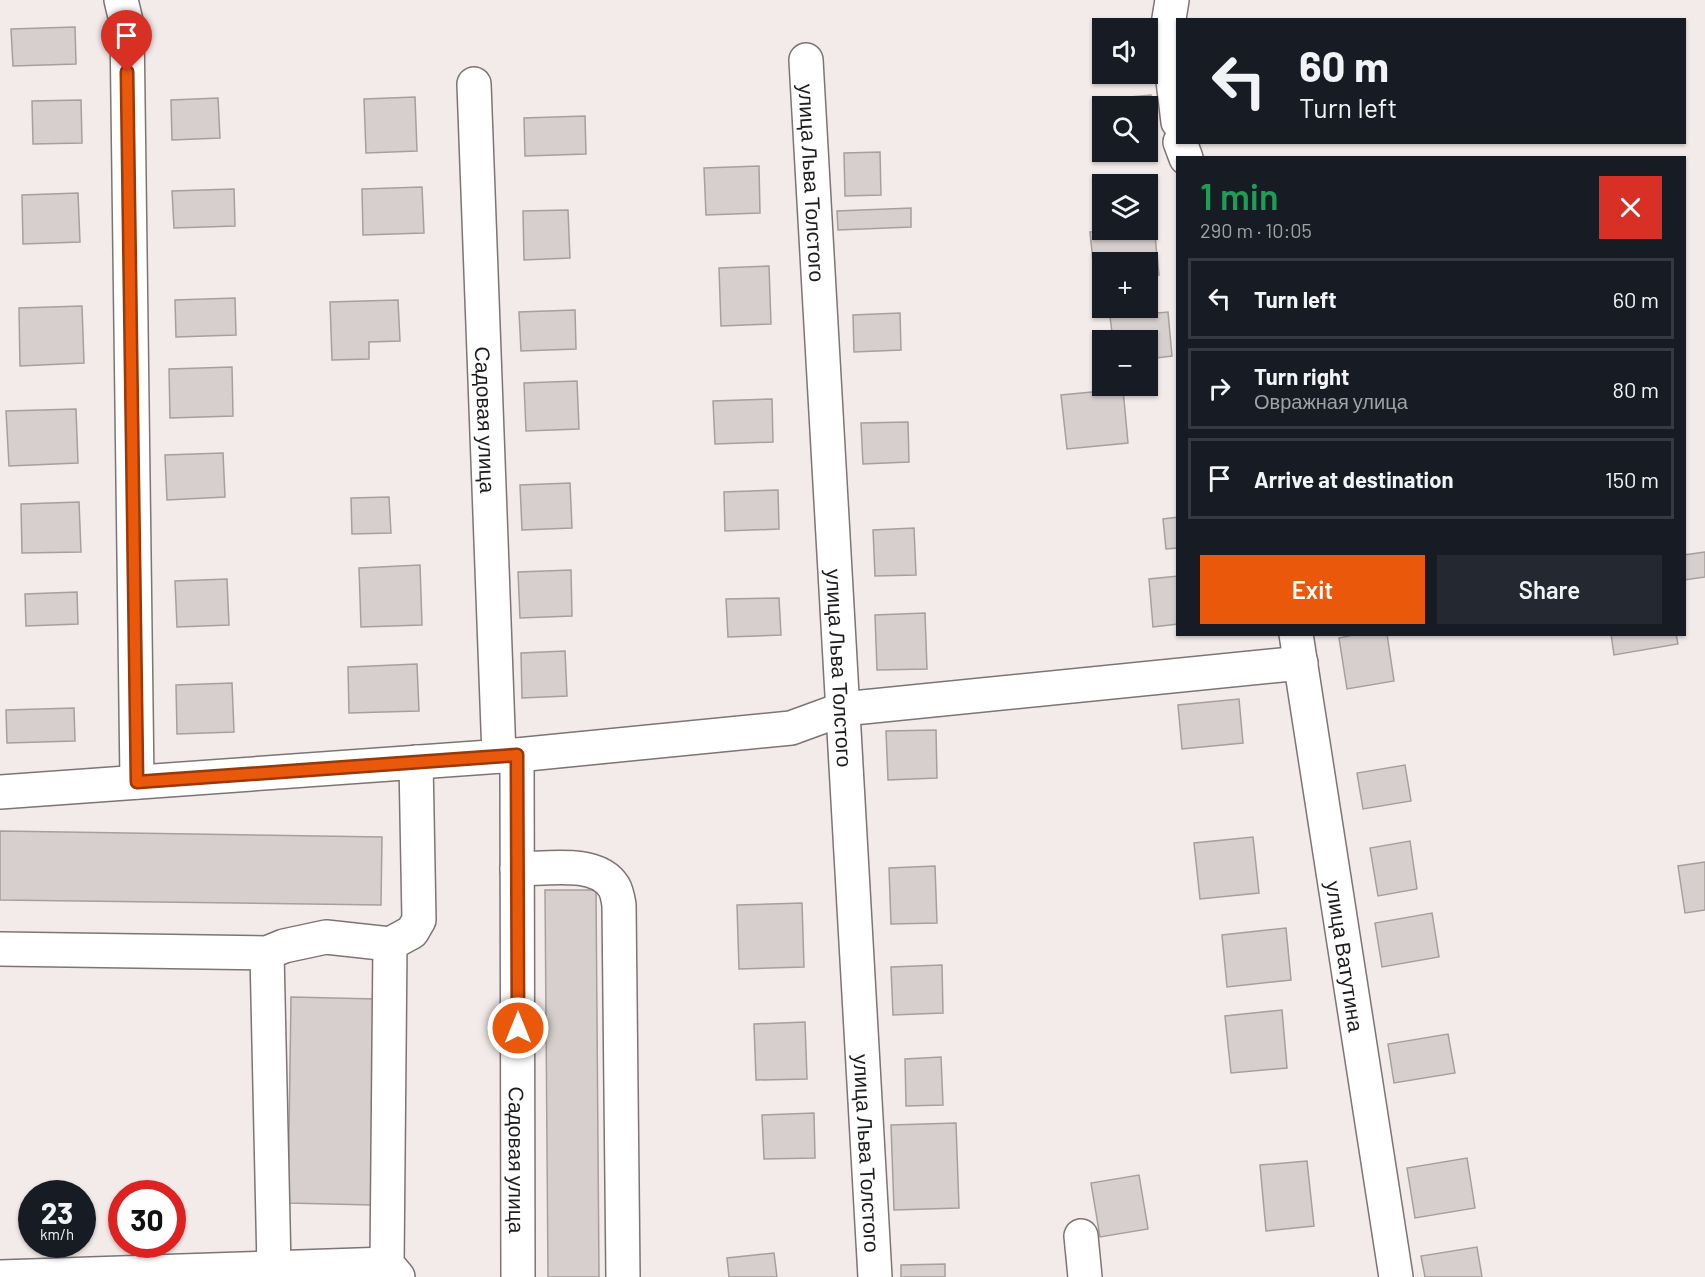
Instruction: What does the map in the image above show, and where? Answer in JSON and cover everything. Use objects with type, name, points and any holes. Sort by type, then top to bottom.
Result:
[{"type":"street","points":[[1172,0],[1167,32],[1176,106]]},
{"type":"street","points":[[124,12],[137,782]]},
{"type":"street","name":"улица Льва Толстого","points":[[806,60],[875,1277]]},
{"type":"street","name":"Садовая улица","points":[[474,84],[508,756],[517,869],[518,1277]]},
{"type":"street","points":[[0,792],[508,756],[790,728],[843,709],[1298,649]]},
{"type":"street","name":"улица Ватутина","points":[[1298,649],[1396,1277]]},
{"type":"street","points":[[0,949],[267,953],[284,946],[326,937],[390,944],[412,932],[418,920],[416,762]]},
{"type":"street","points":[[517,869],[587,868],[603,874],[615,888],[619,905],[623,1277]]},
{"type":"street","points":[[0,1277],[274,1267],[393,1271],[390,944]]},
{"type":"street","points":[[267,953],[274,1267]]},
{"type":"street","points":[[1081,1236],[1085,1277]]},
{"type":"building","points":[[75,27],[76,64],[13,66],[11,29]]},
{"type":"building","points":[[415,97],[417,151],[366,153],[364,99]]},
{"type":"building","points":[[218,98],[220,138],[172,140],[171,100]]},
{"type":"building","points":[[81,100],[82,143],[33,144],[32,101]]},
{"type":"building","points":[[585,116],[586,154],[525,156],[524,118]]},
{"type":"building","points":[[880,152],[881,195],[845,196],[844,153]]},
{"type":"building","points":[[759,166],[760,213],[706,215],[704,168]]},
{"type":"building","points":[[422,187],[424,233],[363,235],[362,189]]},
{"type":"building","points":[[234,189],[235,226],[174,228],[172,191]]},
{"type":"building","points":[[78,193],[80,242],[23,244],[22,195]]},
{"type":"building","points":[[911,208],[911,227],[838,230],[837,211]]},
{"type":"building","points":[[568,210],[570,258],[524,260],[523,211]]},
{"type":"building","points":[[1090,232],[1092,232],[1092,240],[1155,240],[1157,252],[1092,252]]},
{"type":"building","points":[[769,266],[771,324],[721,326],[719,268]]},
{"type":"building","points":[[235,298],[236,335],[176,337],[175,300]]},
{"type":"building","points":[[398,300],[400,341],[369,342],[369,359],[332,360],[330,302]]},
{"type":"building","points":[[82,306],[84,363],[20,366],[19,308]]},
{"type":"building","points":[[575,310],[576,349],[521,351],[519,312]]},
{"type":"building","points":[[1168,312],[1172,356],[1158,358],[1158,330],[1112,330],[1110,318],[1158,318],[1158,313]]},
{"type":"building","points":[[900,313],[901,350],[854,352],[853,315]]},
{"type":"building","points":[[232,367],[233,416],[170,418],[169,369]]},
{"type":"building","points":[[577,381],[579,429],[526,431],[524,383]]},
{"type":"building","points":[[1092,392],[1092,396],[1124,396],[1128,443],[1067,449],[1061,395]]},
{"type":"building","points":[[772,399],[773,442],[715,444],[713,401]]},
{"type":"building","points":[[76,409],[78,463],[9,466],[6,411]]},
{"type":"building","points":[[908,422],[909,462],[863,464],[861,423]]},
{"type":"building","points":[[223,453],[225,497],[167,500],[165,455]]},
{"type":"building","points":[[570,483],[572,528],[522,530],[520,485]]},
{"type":"building","points":[[778,490],[779,529],[725,531],[724,492]]},
{"type":"building","points":[[389,497],[391,533],[352,534],[351,498]]},
{"type":"building","points":[[79,502],[81,552],[22,553],[21,504]]},
{"type":"building","points":[[1176,517],[1176,548],[1166,549],[1163,519]]},
{"type":"building","points":[[914,528],[916,575],[875,576],[873,530]]},
{"type":"building","points":[[1705,552],[1705,577],[1686,580],[1686,555]]},
{"type":"building","points":[[420,565],[422,625],[361,627],[359,568]]},
{"type":"building","points":[[571,570],[572,616],[520,618],[518,572]]},
{"type":"building","points":[[1176,576],[1176,624],[1153,627],[1149,579]]},
{"type":"building","points":[[227,579],[229,625],[177,627],[175,581]]},
{"type":"building","points":[[77,592],[78,624],[26,626],[25,594]]},
{"type":"building","points":[[779,598],[781,635],[728,637],[726,599]]},
{"type":"building","points":[[925,613],[927,669],[877,670],[875,615]]},
{"type":"building","points":[[1387,636],[1394,681],[1347,689],[1339,638]]},
{"type":"building","points":[[1611,636],[1676,636],[1678,644],[1614,655]]},
{"type":"building","points":[[565,651],[567,696],[522,698],[521,653]]},
{"type":"building","points":[[417,664],[419,711],[349,713],[348,667]]},
{"type":"building","points":[[232,683],[234,732],[177,734],[176,685]]},
{"type":"building","points":[[1239,699],[1243,743],[1182,749],[1178,705]]},
{"type":"building","points":[[74,708],[75,741],[7,743],[6,710]]},
{"type":"building","points":[[936,730],[937,778],[888,780],[886,731]]},
{"type":"building","points":[[1405,765],[1411,801],[1363,809],[1357,773]]},
{"type":"building","points":[[0,831],[382,837],[381,905],[0,900]]},
{"type":"building","points":[[1253,837],[1259,893],[1200,899],[1194,843]]},
{"type":"building","points":[[1410,841],[1417,889],[1378,896],[1370,848]]},
{"type":"building","points":[[1705,862],[1705,910],[1685,913],[1678,866]]},
{"type":"building","points":[[935,866],[937,923],[891,924],[889,868]]},
{"type":"building","points":[[545,890],[596,890],[599,1277],[548,1277]]},
{"type":"building","points":[[802,903],[804,967],[739,969],[737,905]]},
{"type":"building","points":[[1432,913],[1439,957],[1382,967],[1375,923]]},
{"type":"building","points":[[1286,928],[1291,980],[1227,987],[1222,935]]},
{"type":"building","points":[[942,965],[943,1013],[893,1015],[891,967]]},
{"type":"building","points":[[291,997],[376,999],[372,1205],[288,1203]]},
{"type":"building","points":[[1282,1010],[1287,1068],[1231,1073],[1225,1016]]},
{"type":"building","points":[[805,1022],[807,1079],[756,1080],[754,1024]]},
{"type":"building","points":[[1448,1034],[1455,1073],[1394,1083],[1388,1044]]},
{"type":"building","points":[[941,1057],[943,1105],[906,1106],[905,1059]]},
{"type":"building","points":[[814,1113],[815,1158],[764,1159],[762,1115]]},
{"type":"building","points":[[956,1123],[959,1208],[894,1210],[891,1125]]},
{"type":"building","points":[[1467,1158],[1475,1208],[1415,1218],[1407,1168]]},
{"type":"building","points":[[1307,1161],[1314,1226],[1266,1231],[1260,1165]]},
{"type":"building","points":[[1139,1175],[1148,1229],[1100,1237],[1091,1183]]},
{"type":"building","points":[[1477,1247],[1482,1277],[1425,1277],[1421,1256]]},
{"type":"building","points":[[774,1253],[777,1277],[729,1277],[727,1258]]},
{"type":"building","points":[[945,1264],[945,1277],[901,1277],[901,1265]]},
{"type":"route","points":[[127,72],[137,782],[517,755],[518,1028]]}]
